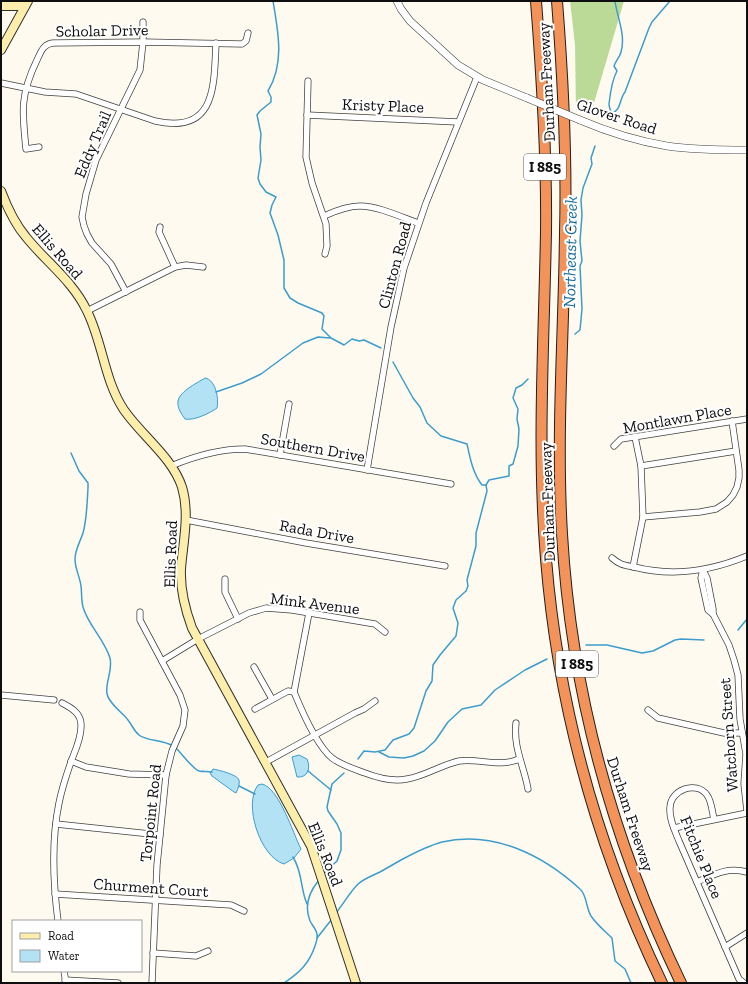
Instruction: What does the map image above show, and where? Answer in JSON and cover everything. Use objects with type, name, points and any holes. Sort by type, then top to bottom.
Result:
[{"type":"highway","name":"Durham Freeway","points":[[536,1],[542,73],[546,190],[542,482],[546,558],[551,609],[568,709],[593,808],[627,904],[662,983]]},
{"type":"highway","name":"Durham Freeway","points":[[557,1],[563,105],[566,211],[560,481],[563,557],[569,606],[585,706],[610,803],[643,897],[681,983]]},
{"type":"main road","points":[[1,6],[26,4]]},
{"type":"main road","points":[[1,50],[26,4]]},
{"type":"main road","name":"Ellis Road","points":[[1,192],[7,207],[25,236],[73,288],[88,311],[98,339],[110,383],[123,409],[171,466],[182,487],[186,520],[181,585],[185,608],[192,628],[311,846],[356,983]]},
{"type":"street","name":"Glover Road","points":[[397,1],[403,13],[417,28],[458,65],[477,77],[617,134],[661,145],[692,149],[747,150]]},
{"type":"street","name":"Eddy Trail","points":[[126,292],[111,264],[92,243],[87,234],[82,217],[86,194],[96,160],[140,70],[143,42],[143,22]]},
{"type":"street","name":"Scholar Drive","points":[[39,147],[26,149],[23,103],[30,76],[41,51],[49,43],[143,42],[242,44],[246,41],[248,33]]},
{"type":"street","points":[[1,83],[45,92],[72,93],[155,121],[168,124],[177,124],[195,118],[208,105],[213,92],[216,43]]},
{"type":"street","name":"Clinton Road","points":[[367,470],[399,287],[418,223],[477,77]]},
{"type":"street","points":[[308,81],[306,157],[312,183],[324,216],[327,235],[325,254]]},
{"type":"street","name":"Kristy Place","points":[[307,115],[458,122]]},
{"type":"street","points":[[324,216],[344,209],[361,206],[386,212],[418,223]]},
{"type":"street","points":[[160,227],[159,232],[175,267]]},
{"type":"street","points":[[88,311],[175,267],[186,265],[203,267]]},
{"type":"street","points":[[280,455],[289,404]]},
{"type":"street","name":"Montlawn Place","points":[[614,446],[621,440],[747,419]]},
{"type":"street","points":[[643,517],[700,512],[716,509],[727,502],[733,495],[739,478],[732,421]]},
{"type":"street","points":[[633,567],[643,517],[641,466],[636,437]]},
{"type":"street","name":"Southern Drive","points":[[171,466],[200,455],[222,450],[245,449],[451,484]]},
{"type":"street","points":[[641,466],[736,451]]},
{"type":"street","name":"Rada Drive","points":[[186,520],[306,543],[445,566]]},
{"type":"street","points":[[612,558],[619,564],[650,571],[669,572],[703,570],[747,556]]},
{"type":"street","name":"Watchorn Street","points":[[703,570],[707,578],[713,614],[729,645],[738,675],[740,719],[746,754],[744,784],[747,812]]},
{"type":"street","points":[[225,579],[225,592],[238,619]]},
{"type":"street","name":"Mink Avenue","points":[[162,661],[198,639],[256,610],[266,608],[275,608],[375,624],[385,632]]},
{"type":"street","name":"Torpoint Road","points":[[140,612],[140,620],[180,695],[185,710],[183,726],[172,751],[166,775],[160,835],[152,983]]},
{"type":"street","points":[[309,613],[294,692],[315,735],[325,750],[336,761],[376,777],[389,780],[408,779],[460,761],[501,763],[519,759]]},
{"type":"street","points":[[254,666],[272,699]]},
{"type":"street","points":[[255,709],[288,691],[294,692]]},
{"type":"street","points":[[1,695],[54,700]]},
{"type":"street","points":[[266,762],[364,709],[375,701]]},
{"type":"street","points":[[58,920],[53,881],[56,824],[59,802],[78,742],[81,727],[80,717],[68,706],[62,703]]},
{"type":"street","points":[[648,710],[658,718],[724,733],[742,733]]},
{"type":"street","points":[[516,723],[516,739],[519,759],[523,766],[528,789]]},
{"type":"street","points":[[71,761],[86,767],[129,774],[166,775]]},
{"type":"street","name":"Fitchie Place","points":[[714,819],[707,795],[696,788],[684,789],[674,796],[671,801],[670,808],[674,828],[739,979],[744,983]]},
{"type":"street","points":[[674,828],[747,812]]},
{"type":"street","points":[[56,824],[160,835]]},
{"type":"street","points":[[697,882],[728,870],[736,869],[747,872]]},
{"type":"street","name":"Churment Court","points":[[55,894],[231,905],[244,911]]},
{"type":"street","points":[[725,947],[747,933]]},
{"type":"street","points":[[154,953],[196,956],[208,951]]},
{"type":"street","points":[[66,981],[118,983]]},
{"type":"green space","points":[[570,1],[624,1],[591,113],[576,110],[575,45]]},
{"type":"water","points":[[205,378],[212,382],[216,390],[218,400],[217,408],[197,418],[185,419],[181,414],[178,400],[184,392]]},
{"type":"water","points":[[299,755],[307,759],[309,766],[308,772],[304,776],[297,777],[292,757]]},
{"type":"water","points":[[213,769],[228,773],[238,778],[239,783],[236,793],[212,776],[210,773]]},
{"type":"water","points":[[262,784],[268,787],[280,802],[301,849],[294,858],[284,864],[275,859],[268,851],[261,841],[256,829],[252,804],[258,785]]},
{"type":"waterway","points":[[273,1],[279,47],[277,69],[268,91],[271,97],[271,102],[257,115],[261,134],[261,160],[258,178],[260,184],[266,192],[276,197],[270,213],[278,235],[284,260],[284,288],[290,298],[322,313],[324,316],[322,329],[331,338],[344,345],[352,339],[359,341],[364,340],[381,348]]},
{"type":"waterway","name":"Northeast Creek","points":[[615,1],[622,33],[622,46],[614,66],[617,71],[609,100],[611,114],[619,107],[652,22],[670,1]]},
{"type":"waterway","name":"Northeast Creek","points":[[575,334],[580,330],[582,309],[580,266],[582,261],[580,241],[582,215],[581,200],[583,188],[592,164],[591,158],[595,146]]},
{"type":"waterway","points":[[216,392],[242,383],[261,374],[303,343],[318,337],[330,338]]},
{"type":"waterway","points":[[393,362],[413,398],[420,407],[427,423],[441,436],[467,444],[476,476],[482,485],[486,485]]},
{"type":"waterway","name":"Northeast Creek","points":[[486,485],[489,480],[509,476],[509,466],[513,464],[518,446],[519,429],[517,419],[518,409],[513,398],[516,388],[528,379]]},
{"type":"waterway","points":[[71,453],[79,471],[88,483],[85,522],[83,533],[76,552],[75,563],[85,614],[104,645],[110,658],[111,667],[107,685],[108,698],[128,720],[139,735],[173,746]]},
{"type":"waterway","name":"Northeast Creek","points":[[358,759],[364,751],[375,752],[385,750],[393,740],[409,734],[414,728],[426,691],[432,681],[433,665],[456,636],[458,623],[453,608],[456,600],[466,591],[468,586],[467,580],[476,546],[476,533],[487,491],[486,485]]},
{"type":"waterway","points":[[738,630],[747,619]]},
{"type":"waterway","points":[[586,645],[607,645],[642,653],[653,651],[675,640],[704,640]]},
{"type":"waterway","points":[[379,752],[389,757],[404,758],[424,751],[435,741],[448,722],[462,709],[481,705],[495,690],[525,670],[547,659]]},
{"type":"waterway","points":[[176,748],[197,770],[212,772]]},
{"type":"waterway","points":[[308,771],[331,790]]},
{"type":"waterway","name":"Northeast Creek","points":[[323,874],[337,861],[341,850],[341,833],[327,807],[332,784],[344,773]]},
{"type":"waterway","points":[[239,786],[255,794]]},
{"type":"waterway","points":[[336,913],[358,884],[426,848],[442,842],[461,839],[498,843],[516,848],[534,856],[566,877],[580,889],[584,895],[591,916],[612,938],[615,961],[625,969],[631,983]]},
{"type":"waterway","points":[[293,857],[300,875],[307,904]]},
{"type":"waterway","name":"Northeast Creek","points":[[284,983],[303,968],[313,952],[317,934],[310,921],[307,910],[308,899],[319,880]]},
{"type":"waterway","points":[[317,938],[332,919]]}]
